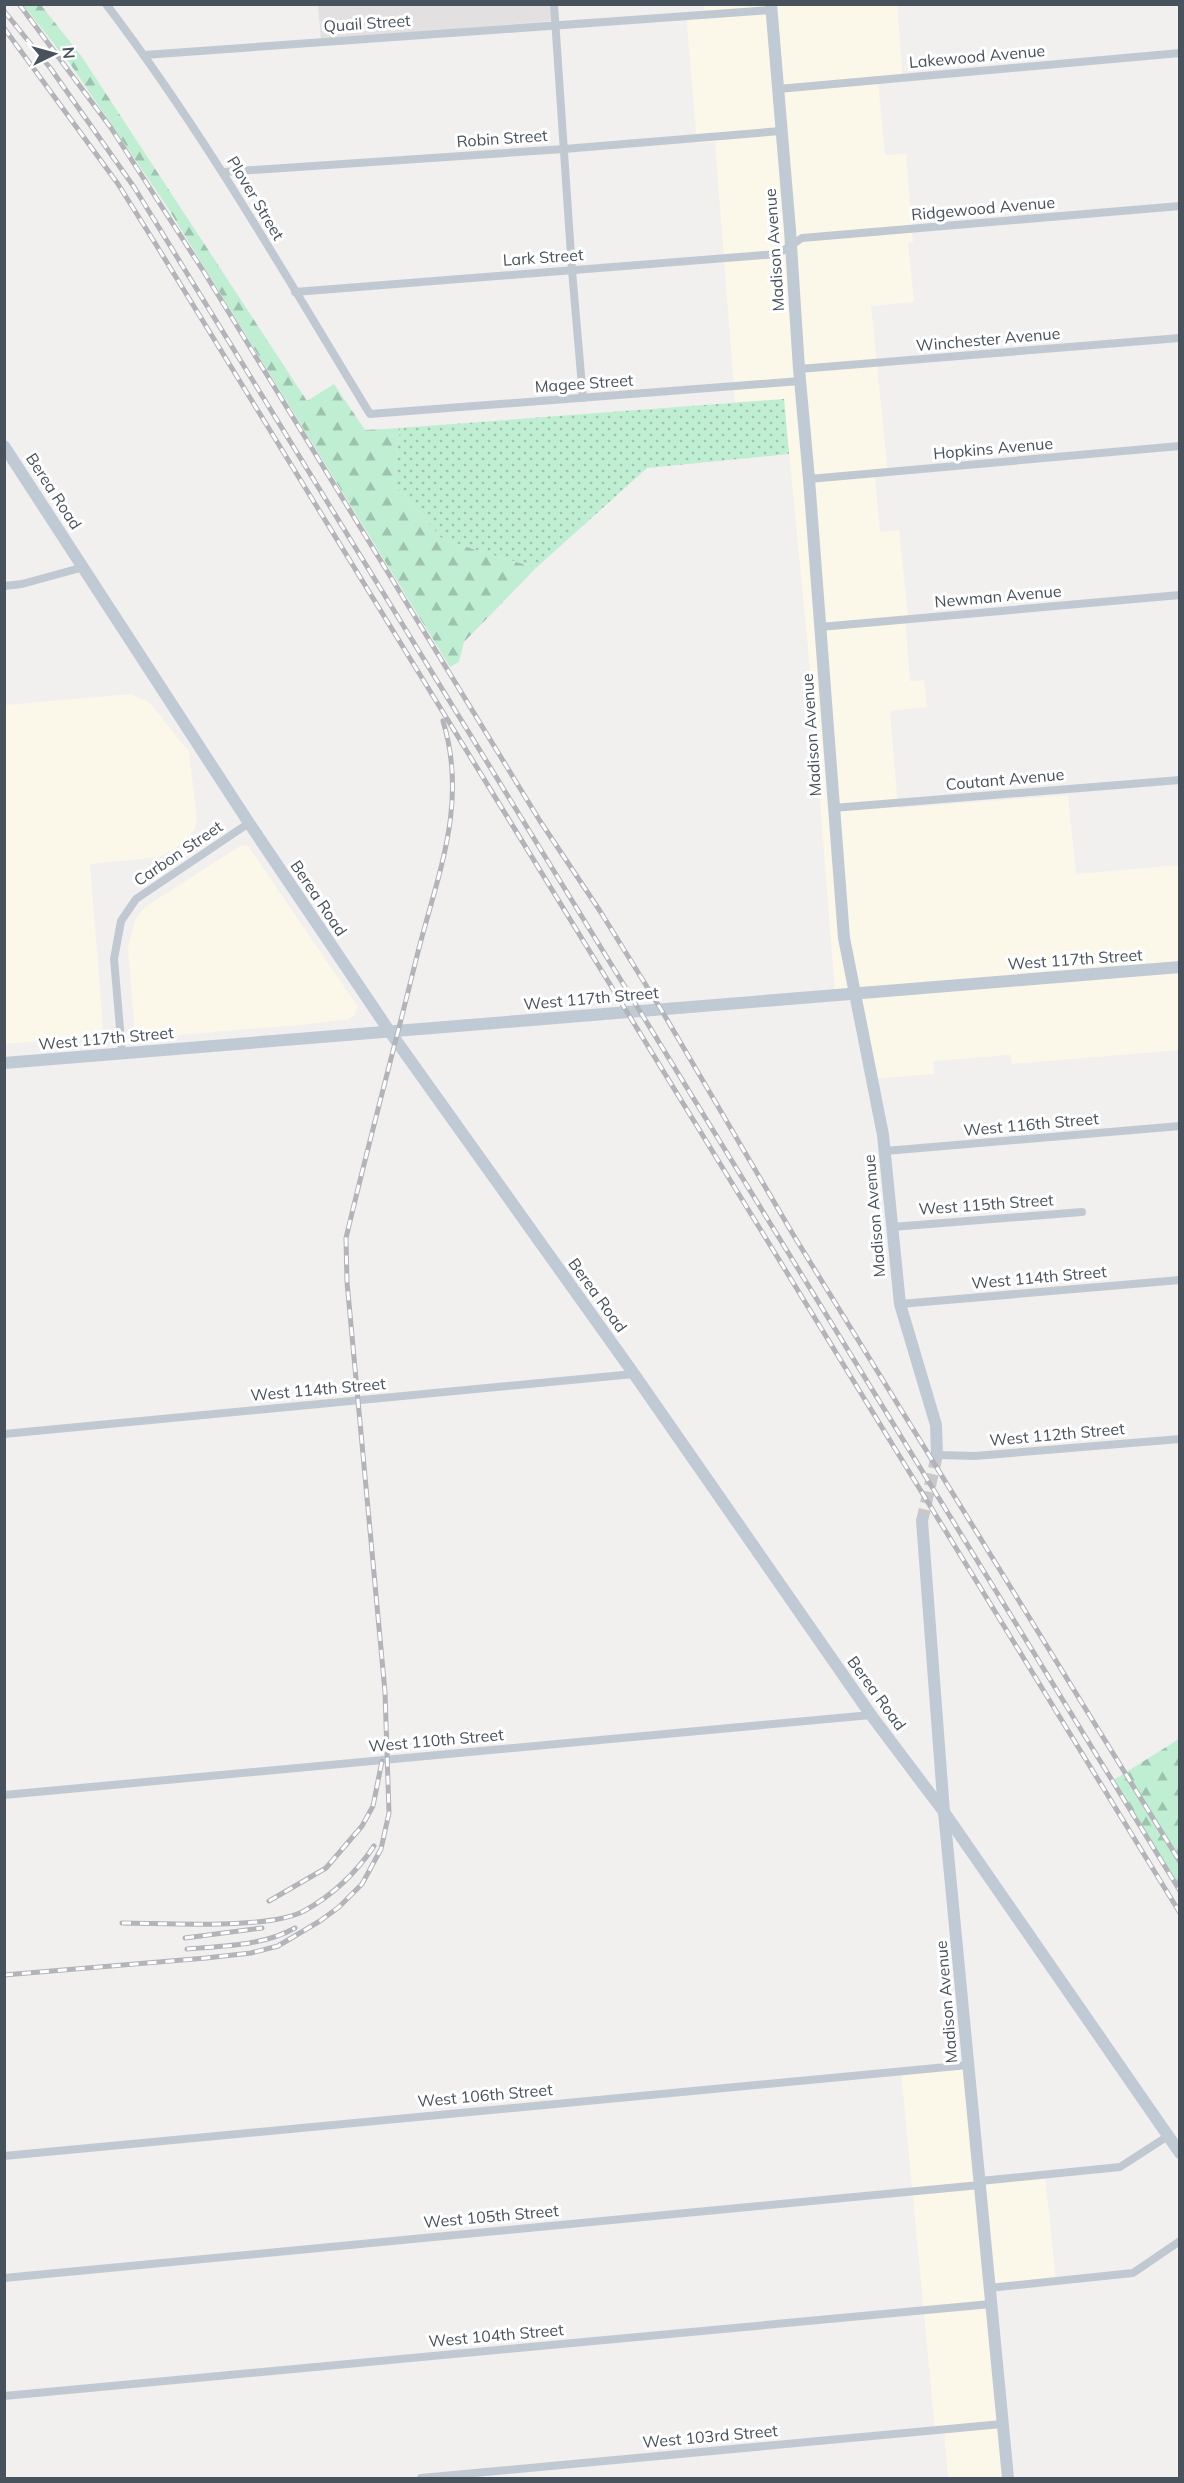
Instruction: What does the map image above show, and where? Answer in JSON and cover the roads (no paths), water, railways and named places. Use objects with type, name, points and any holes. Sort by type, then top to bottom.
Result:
[{"type":"main road","name":"Madison Avenue","points":[[771,7],[844,938],[881,1119],[900,1304],[936,1425],[937,1455]]},
{"type":"main road","name":"Berea Road","points":[[4,446],[249,823],[390,1032],[634,1374],[871,1715],[945,1812],[1179,2153]]},
{"type":"main road","name":"West 117th Street","points":[[4,1063],[1179,967]]},
{"type":"main road","name":"Madison Avenue","points":[[922,1521],[945,1812],[1008,2478]]},
{"type":"street","name":"Plover Street","points":[[106,4],[224,172],[370,414]]},
{"type":"street","points":[[554,4],[583,398]]},
{"type":"street","name":"Quail Street","points":[[144,55],[771,7]]},
{"type":"street","name":"Lakewood Avenue","points":[[778,88],[1179,53]]},
{"type":"street","name":"Robin Street","points":[[224,172],[564,149],[781,130]]},
{"type":"street","name":"Ridgewood Avenue","points":[[791,244],[802,238],[1179,206]]},
{"type":"street","name":"Lark Street","points":[[295,292],[778,254],[791,244]]},
{"type":"street","name":"Winchester Avenue","points":[[799,375],[1179,338]]},
{"type":"street","name":"Magee Street","points":[[370,414],[583,398],[799,375]]},
{"type":"street","name":"Hopkins Avenue","points":[[809,479],[1179,446]]},
{"type":"street","points":[[4,586],[22,584],[84,567]]},
{"type":"street","name":"Newman Avenue","points":[[820,627],[1179,595]]},
{"type":"street","name":"Coutant Avenue","points":[[833,808],[1179,780]]},
{"type":"street","name":"Carbon Street","points":[[122,1053],[114,959],[121,921],[136,899],[249,823]]},
{"type":"street","name":"West 116th Street","points":[[885,1151],[1179,1126]]},
{"type":"street","name":"West 115th Street","points":[[892,1227],[1082,1212]]},
{"type":"street","name":"West 114th Street","points":[[900,1304],[1179,1280]]},
{"type":"street","name":"West 114th Street","points":[[4,1434],[634,1374]]},
{"type":"street","name":"West 112th Street","points":[[937,1455],[975,1456],[1179,1439]]},
{"type":"street","name":"West 110th Street","points":[[4,1795],[871,1715]]},
{"type":"street","name":"West 106th Street","points":[[4,2156],[968,2065]]},
{"type":"street","name":"West 105th Street","points":[[4,2278],[1120,2168],[1167,2136]]},
{"type":"street","points":[[989,2288],[1133,2273],[1179,2241]]},
{"type":"street","name":"West 104th Street","points":[[4,2396],[991,2304]]},
{"type":"street","name":"West 103rd Street","points":[[420,2478],[1002,2424]]},
{"type":"tunnel","points":[[922,1521],[937,1455]]},
{"type":"railway","points":[[19,4],[111,128],[204,272],[540,821],[600,911],[662,1011],[794,1236],[1180,1862]]},
{"type":"railway","points":[[4,11],[51,69],[134,187],[1180,1891]]},
{"type":"railway","points":[[4,28],[118,184],[155,243],[1180,1913]]},
{"type":"railway","points":[[4,1975],[206,1958],[251,1953],[278,1946],[339,1907],[362,1884],[381,1849],[389,1813],[385,1692],[347,1282],[346,1238],[447,842],[453,783],[450,752],[443,721]]},
{"type":"railway","points":[[269,1901],[326,1868],[362,1826],[373,1806],[382,1761]]},
{"type":"railway","points":[[122,1923],[216,1924],[267,1921],[288,1917],[315,1905],[334,1891],[352,1874],[374,1846]]},
{"type":"railway","points":[[185,1938],[262,1928]]},
{"type":"railway","points":[[187,1949],[256,1942],[295,1928]]}]
